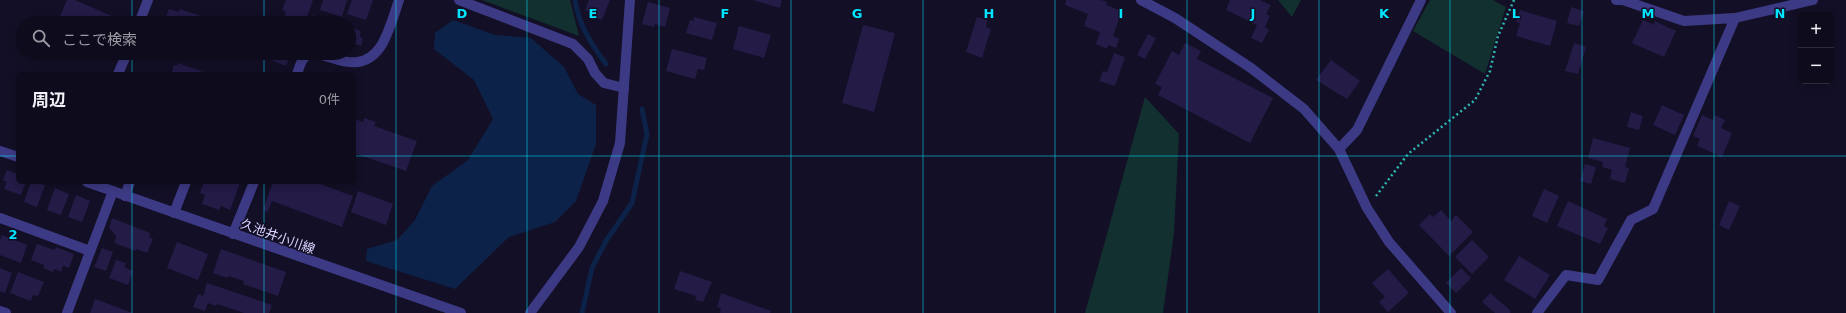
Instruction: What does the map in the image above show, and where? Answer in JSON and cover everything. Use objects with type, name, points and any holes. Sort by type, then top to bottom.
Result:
[{"type":"street","points":[[142,16],[148,0]]},
{"type":"street","points":[[337,60],[349,63],[363,60],[373,55],[381,46],[399,0]]},
{"type":"street","points":[[459,0],[573,44],[588,59],[595,73],[604,83],[624,88]]},
{"type":"street","points":[[530,313],[579,247],[603,201],[620,143],[630,0]]},
{"type":"street","points":[[1141,0],[1175,18],[1251,68],[1304,109],[1339,148],[1368,208],[1389,242],[1451,313]]},
{"type":"street","points":[[1339,148],[1357,130],[1421,0]]},
{"type":"street","points":[[1616,0],[1623,0],[1684,21],[1735,18],[1813,0]]},
{"type":"street","points":[[1537,313],[1566,275],[1598,280],[1631,220],[1653,209],[1735,18]]},
{"type":"street","points":[[119,72],[124,60]]},
{"type":"street","points":[[298,72],[302,60]]},
{"type":"street","points":[[0,151],[16,156]]},
{"type":"street","name":"久池井小川線","points":[[93,184],[461,313]]},
{"type":"street","points":[[125,196],[129,184]]},
{"type":"street","points":[[174,213],[185,184]]},
{"type":"street","points":[[233,234],[253,184]]},
{"type":"street","points":[[67,313],[113,191]]},
{"type":"street","points":[[0,218],[90,251]]},
{"type":"street","points":[[0,311],[6,313]]},
{"type":"path","points":[[1368,208],[1408,154],[1475,100],[1490,71],[1498,36],[1514,0]]},
{"type":"green space","points":[[482,0],[570,0],[579,36]]},
{"type":"green space","points":[[1278,0],[1301,0],[1292,17]]},
{"type":"green space","points":[[1430,0],[1493,0],[1506,7],[1485,74],[1413,31]]},
{"type":"green space","points":[[1145,97],[1179,134],[1174,233],[1163,313],[1085,313]]},
{"type":"water","points":[[453,20],[495,35],[531,38],[564,67],[578,94],[596,105],[596,144],[576,201],[555,222],[509,237],[455,289],[366,261],[367,249],[397,240],[415,220],[432,186],[468,160],[493,119],[474,80],[434,49],[435,33]]},
{"type":"building","points":[[67,0],[75,0],[112,16],[60,16]]},
{"type":"building","points":[[286,0],[313,0],[307,16],[285,16],[286,12],[282,10]]},
{"type":"building","points":[[323,0],[347,0],[342,16],[320,10]]},
{"type":"building","points":[[352,0],[373,0],[366,20],[347,14]]},
{"type":"building","points":[[589,0],[610,0],[602,20],[591,16],[592,13],[585,10]]},
{"type":"building","points":[[753,0],[782,0],[780,8]]},
{"type":"building","points":[[1066,0],[1101,0],[1107,2],[1106,5],[1122,11],[1113,36],[1119,39],[1116,48],[1108,45],[1107,49],[1096,44],[1100,32],[1084,26],[1088,14],[1065,5]]},
{"type":"building","points":[[1230,0],[1260,0],[1271,5],[1266,14],[1270,16],[1265,27],[1269,30],[1262,43],[1251,38],[1257,25],[1226,10]]},
{"type":"building","points":[[648,2],[670,8],[665,27],[655,24],[654,27],[642,24]]},
{"type":"building","points":[[1571,7],[1584,11],[1579,26],[1567,23]]},
{"type":"building","points":[[169,9],[179,12],[180,9],[201,16],[166,16]]},
{"type":"building","points":[[1520,10],[1557,21],[1550,46],[1516,36],[1520,23],[1516,22]]},
{"type":"building","points":[[694,17],[717,23],[712,40],[686,33],[690,20],[694,21]]},
{"type":"building","points":[[977,17],[987,20],[986,27],[991,29],[982,58],[966,52]]},
{"type":"building","points":[[1643,20],[1654,25],[1655,21],[1676,31],[1664,57],[1632,43]]},
{"type":"building","points":[[863,25],[895,33],[874,112],[842,103]]},
{"type":"building","points":[[739,26],[771,35],[764,58],[733,49]]},
{"type":"building","points":[[356,29],[361,31],[360,37],[363,38],[361,46],[356,44]]},
{"type":"building","points":[[1148,34],[1156,38],[1145,59],[1137,55]]},
{"type":"building","points":[[1185,43],[1201,51],[1197,59],[1273,98],[1250,143],[1158,95],[1162,87],[1155,84],[1172,51],[1179,55]]},
{"type":"building","points":[[1574,43],[1586,47],[1578,74],[1565,71]]},
{"type":"building","points":[[672,49],[707,58],[704,70],[698,69],[695,79],[666,71]]},
{"type":"building","points":[[1114,53],[1125,57],[1115,86],[1099,81],[1103,71],[1107,72]]},
{"type":"building","points":[[271,60],[288,60],[286,66]]},
{"type":"building","points":[[1331,60],[1360,81],[1347,99],[1316,80]]},
{"type":"building","points":[[178,63],[203,72],[172,72],[174,65],[177,66]]},
{"type":"building","points":[[1662,105],[1684,115],[1675,135],[1653,125]]},
{"type":"building","points":[[1631,112],[1643,116],[1639,130],[1627,127]]},
{"type":"building","points":[[1702,115],[1713,120],[1715,115],[1725,120],[1721,128],[1732,133],[1722,157],[1697,146],[1700,139],[1693,136]]},
{"type":"building","points":[[364,118],[376,122],[374,126],[417,141],[406,171],[356,154],[356,120],[363,122]]},
{"type":"building","points":[[1593,138],[1630,148],[1625,167],[1629,168],[1625,183],[1610,179],[1612,170],[1602,167],[1603,162],[1588,158]]},
{"type":"building","points":[[1585,164],[1596,167],[1591,184],[1580,181]]},
{"type":"building","points":[[7,170],[16,173],[16,184],[25,184],[21,195],[4,189],[7,182],[3,180]]},
{"type":"building","points":[[30,184],[45,185],[37,207],[24,202]]},
{"type":"building","points":[[203,184],[240,184],[230,210],[221,206],[219,210],[202,204],[205,195],[200,193]]},
{"type":"building","points":[[272,184],[320,184],[353,196],[342,227],[272,201],[268,212],[263,210]]},
{"type":"building","points":[[55,188],[69,194],[61,215],[47,210]]},
{"type":"building","points":[[1544,189],[1559,196],[1547,223],[1532,216]]},
{"type":"building","points":[[358,191],[393,204],[386,225],[351,212]]},
{"type":"building","points":[[76,195],[90,201],[82,222],[68,217]]},
{"type":"building","points":[[1568,201],[1607,219],[1604,226],[1608,228],[1600,244],[1557,226]]},
{"type":"building","points":[[1729,201],[1740,206],[1729,230],[1719,225]]},
{"type":"building","points":[[1441,210],[1451,221],[1456,215],[1473,232],[1449,256],[1419,225],[1430,214],[1433,217]]},
{"type":"building","points":[[112,218],[150,233],[149,237],[153,239],[147,253],[136,249],[136,251],[114,243],[116,236],[109,228]]},
{"type":"building","points":[[2,235],[27,245],[21,263],[0,255],[0,240]]},
{"type":"building","points":[[1472,240],[1489,257],[1472,274],[1455,257]]},
{"type":"building","points":[[177,242],[208,254],[198,280],[167,268]]},
{"type":"building","points":[[37,244],[55,250],[56,247],[74,254],[69,268],[63,266],[61,272],[54,269],[53,272],[43,268],[44,265],[31,260]]},
{"type":"building","points":[[102,248],[113,252],[106,271],[94,267]]},
{"type":"building","points":[[221,249],[286,272],[278,296],[243,284],[244,281],[228,276],[227,278],[213,273]]},
{"type":"building","points":[[1519,256],[1550,275],[1535,299],[1504,280]]},
{"type":"building","points":[[116,260],[126,263],[124,267],[133,271],[128,285],[109,278]]},
{"type":"building","points":[[0,268],[12,273],[5,293],[0,291]]},
{"type":"building","points":[[1461,268],[1471,278],[1456,293],[1446,283]]},
{"type":"building","points":[[1388,269],[1409,293],[1388,312],[1379,302],[1385,297],[1372,283]]},
{"type":"building","points":[[680,271],[712,282],[703,302],[695,300],[696,296],[674,289]]},
{"type":"building","points":[[18,272],[44,282],[38,296],[33,295],[31,301],[10,293]]},
{"type":"building","points":[[207,283],[272,305],[269,313],[244,313],[217,304],[216,306],[208,303],[205,311],[193,307],[198,294],[203,296]]},
{"type":"building","points":[[721,293],[771,311],[770,313],[720,313],[721,308],[717,307]]},
{"type":"building","points":[[1490,293],[1511,311],[1510,313],[1495,313],[1482,302]]},
{"type":"building","points":[[95,299],[133,313],[90,313]]},
{"type":"waterway","points":[[575,0],[579,18],[586,34],[606,64]]},
{"type":"waterway","points":[[582,313],[592,268],[606,241],[632,203],[647,134],[642,109]]}]
